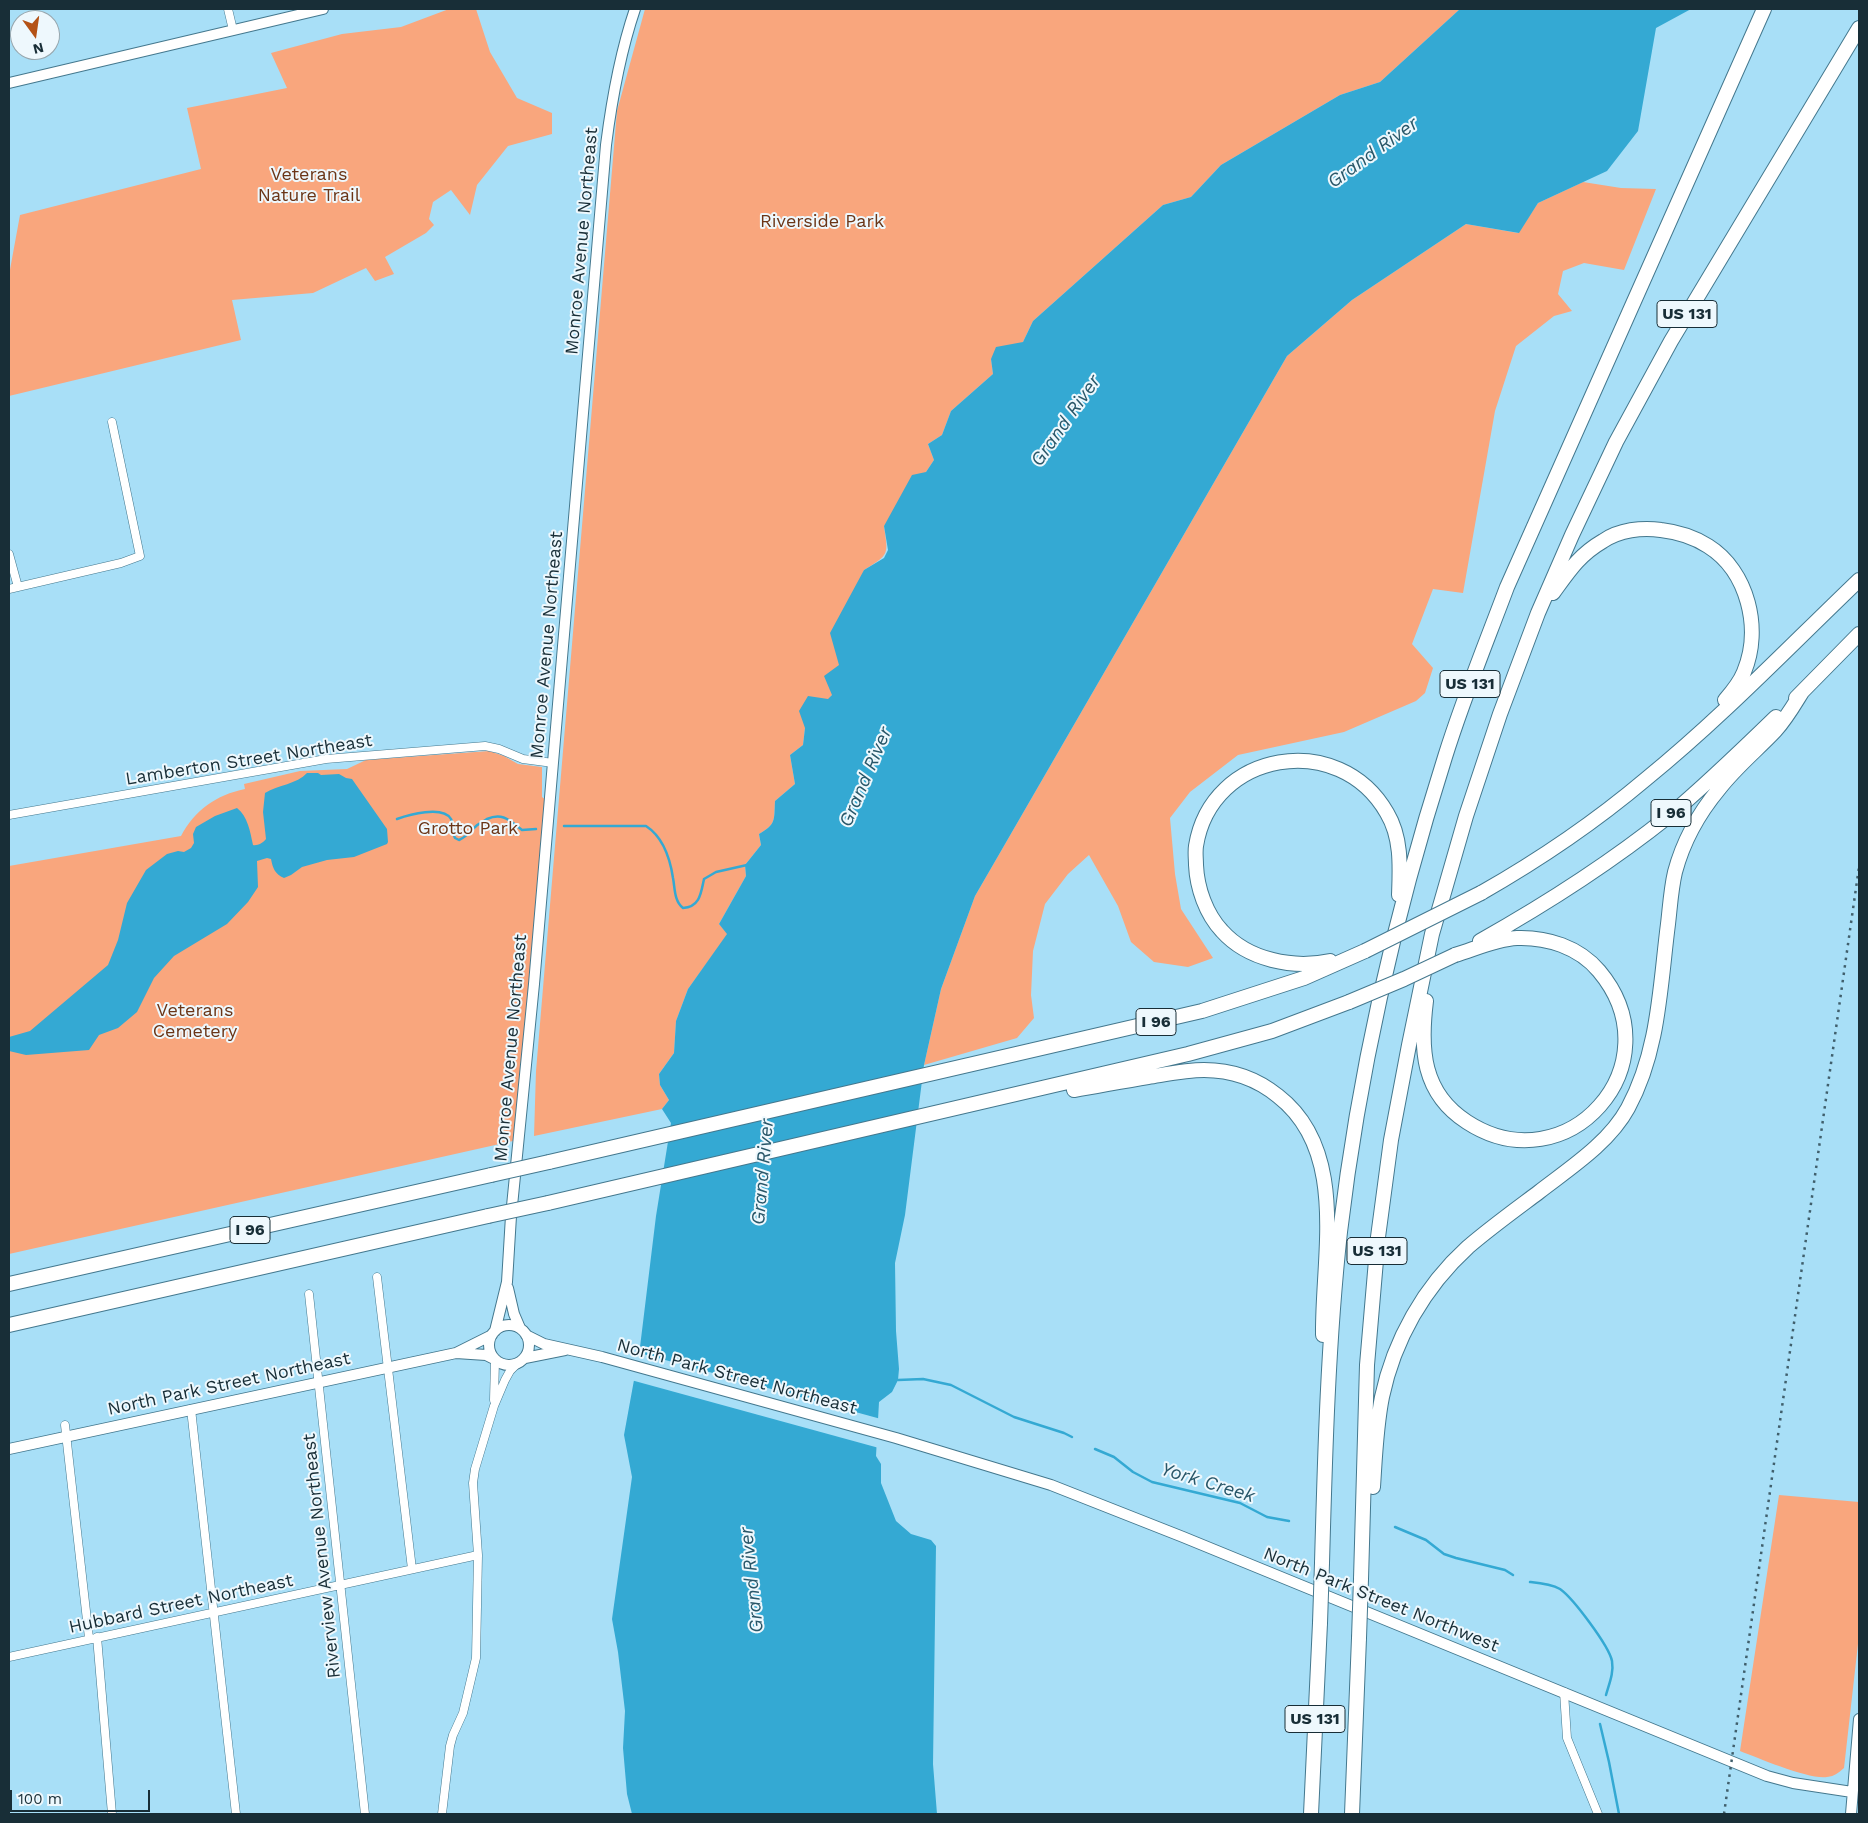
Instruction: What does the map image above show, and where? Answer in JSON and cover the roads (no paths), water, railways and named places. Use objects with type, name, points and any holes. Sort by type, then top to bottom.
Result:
[{"type":"highway","name":"US 131","points":[[1311,1814],[1320,1623],[1326,1403],[1340,1231],[1366,1068],[1398,919],[1445,756],[1507,587],[1764,9]]},
{"type":"highway","name":"US 131","points":[[1352,1814],[1368,1364],[1378,1237],[1391,1140],[1432,934],[1466,816],[1500,714],[1538,614],[1572,535],[1616,442],[1671,341],[1859,28]]},
{"type":"highway","points":[[1538,614],[1576,562],[1585,552],[1605,539],[1630,530],[1654,529],[1674,531],[1709,546],[1738,579],[1748,604],[1752,623],[1751,646],[1744,672],[1730,694],[1697,736]]},
{"type":"highway","name":"I 96","points":[[9,1284],[549,1162],[1202,1011],[1304,978],[1359,954],[1481,893],[1525,868],[1572,836],[1645,780],[1697,736],[1859,580]]},
{"type":"highway","name":"I 96","points":[[9,1325],[949,1111],[1217,1047],[1272,1031],[1349,1002],[1455,955],[1571,887],[1619,854],[1677,808],[1802,692],[1859,634]]},
{"type":"highway","points":[[1361,1576],[1371,1511],[1376,1439],[1382,1398],[1389,1370],[1401,1338],[1419,1304],[1467,1248],[1585,1156],[1609,1134],[1627,1110],[1650,1056],[1675,872],[1685,844],[1700,814],[1720,787],[1777,729],[1802,692]]},
{"type":"highway","points":[[1359,954],[1318,963],[1289,963],[1250,952],[1233,943],[1220,929],[1208,910],[1197,883],[1196,847],[1206,815],[1224,792],[1249,772],[1277,762],[1306,760],[1331,766],[1350,774],[1371,791],[1388,814],[1398,845],[1400,866],[1398,919]]},
{"type":"highway","points":[[1432,934],[1423,1028],[1423,1048],[1428,1071],[1439,1096],[1444,1102],[1456,1114],[1473,1126],[1495,1136],[1511,1139],[1539,1139],[1556,1136],[1590,1117],[1614,1087],[1620,1072],[1625,1048],[1626,1031],[1623,1015],[1615,995],[1603,975],[1578,953],[1558,944],[1538,939],[1508,939],[1455,955]]},
{"type":"highway","points":[[1013,1095],[1055,1092],[1179,1072],[1210,1070],[1235,1074],[1257,1083],[1274,1092],[1293,1109],[1313,1138],[1320,1157],[1325,1181],[1326,1218],[1322,1331],[1326,1403]]},
{"type":"main road","points":[[9,83],[323,9]]},
{"type":"main road","name":"Monroe Avenue Northeast","points":[[493,1333],[507,1282],[511,1216],[533,994],[606,145],[615,80],[635,10]]},
{"type":"main road","name":"Monroe Avenue Northeast","points":[[507,1282],[514,1314],[523,1331]]},
{"type":"main road","points":[[510,1325],[523,1331],[529,1347],[521,1360],[506,1365],[494,1359],[490,1346],[493,1333],[504,1326],[510,1325]]},
{"type":"main road","name":"North Park Street Northeast","points":[[523,1331],[544,1344],[619,1362],[896,1438]]},
{"type":"main road","name":"North Park Street Northeast","points":[[9,1449],[456,1352],[493,1333]]},
{"type":"main road","name":"North Park Street Northeast","points":[[521,1360],[568,1349]]},
{"type":"main road","name":"North Park Street Northeast","points":[[456,1352],[486,1355],[494,1359]]},
{"type":"main road","name":"North Park Street Northwest","points":[[896,1438],[1051,1485],[1183,1537],[1767,1776],[1793,1783],[1852,1792]]},
{"type":"main road","points":[[1851,1814],[1859,1719]]},
{"type":"street","points":[[228,9],[233,30]]},
{"type":"street","points":[[9,589],[120,563],[140,556],[112,422]]},
{"type":"street","points":[[9,554],[18,587]]},
{"type":"street","name":"Lamberton Street Northeast","points":[[9,816],[317,760],[364,755],[485,746],[495,747],[523,759],[553,763]]},
{"type":"street","points":[[377,1277],[412,1569]]},
{"type":"street","name":"Riverview Avenue Northeast","points":[[309,1294],[365,1814]]},
{"type":"street","points":[[494,1359],[494,1406]]},
{"type":"street","points":[[442,1814],[450,1746],[463,1713],[476,1658],[478,1555],[473,1491],[475,1468],[494,1406],[510,1371],[521,1360]]},
{"type":"street","points":[[191,1409],[236,1814]]},
{"type":"street","points":[[65,1425],[93,1638],[112,1814]]},
{"type":"street","name":"Hubbard Street Northeast","points":[[9,1657],[478,1555]]},
{"type":"street","points":[[1564,1692],[1566,1738],[1598,1814]]},
{"type":"water","name":"Grand River","points":[[1460,9],[1691,9],[1656,28],[1638,131],[1607,171],[1538,203],[1519,233],[1466,224],[1352,300],[1287,356],[975,896],[941,989],[924,1065],[905,1215],[895,1263],[898,1380],[892,1392],[879,1402],[876,1456],[881,1464],[881,1483],[896,1521],[911,1534],[931,1540],[936,1546],[933,1764],[937,1814],[632,1814],[627,1794],[623,1748],[625,1711],[612,1619],[632,1477],[624,1435],[640,1347],[656,1216],[671,1123],[662,1109],[669,1100],[660,1085],[659,1074],[674,1053],[676,1021],[688,989],[727,934],[719,924],[746,876],[745,865],[761,845],[759,834],[769,827],[773,821],[775,801],[795,784],[790,755],[803,745],[805,728],[799,711],[808,696],[828,699],[832,695],[824,676],[839,665],[830,633],[864,570],[884,558],[888,550],[884,526],[912,475],[926,472],[934,460],[928,444],[942,435],[951,411],[993,374],[991,359],[996,347],[1023,342],[1033,321],[1163,205],[1191,197],[1221,165],[1340,95],[1380,82]]},
{"type":"water","points":[[307,773],[318,773],[321,775],[339,774],[352,779],[387,829],[387,844],[354,857],[327,860],[302,867],[284,878],[275,871],[271,859],[267,858],[257,861],[258,887],[248,902],[227,924],[174,956],[154,978],[137,1012],[118,1028],[99,1035],[89,1050],[26,1055],[9,1051],[9,1037],[30,1031],[108,965],[118,940],[127,903],[146,870],[167,854],[178,851],[184,852],[191,848],[194,843],[193,834],[196,827],[215,816],[237,808],[246,820],[253,845],[262,843],[266,839],[263,812],[265,793],[298,780]]},
{"type":"waterway","points":[[397,819],[425,812],[447,815],[451,819],[454,836],[459,840],[478,824],[498,816],[506,818],[522,830],[536,829]]},
{"type":"waterway","points":[[564,826],[646,826],[657,836],[665,849],[672,870],[676,898],[683,908],[693,905],[699,898],[704,879],[716,872],[747,865]]},
{"type":"waterway","name":"York Creek","points":[[898,1380],[923,1379],[951,1385],[1014,1417],[1072,1437]]},
{"type":"waterway","name":"York Creek","points":[[1095,1449],[1114,1457],[1133,1472],[1152,1482],[1240,1503],[1267,1517],[1289,1521]]},
{"type":"waterway","name":"York Creek","points":[[1395,1527],[1426,1540],[1444,1554],[1505,1570],[1513,1575]]},
{"type":"waterway","name":"York Creek","points":[[1530,1582],[1560,1589],[1573,1602],[1598,1634],[1612,1661],[1612,1674],[1606,1695]]},
{"type":"waterway","name":"York Creek","points":[[1600,1724],[1619,1814]]},
{"type":"railway","points":[[1724,1814],[1859,867]]},
{"type":"park label","name":"Veterans Nature Trail","points":[[309,185]]},
{"type":"park label","name":"Riverside Park","points":[[822,222]]},
{"type":"park label","name":"Grotto Park","points":[[468,829]]},
{"type":"park label","name":"Veterans Cemetery","points":[[195,1021]]}]
